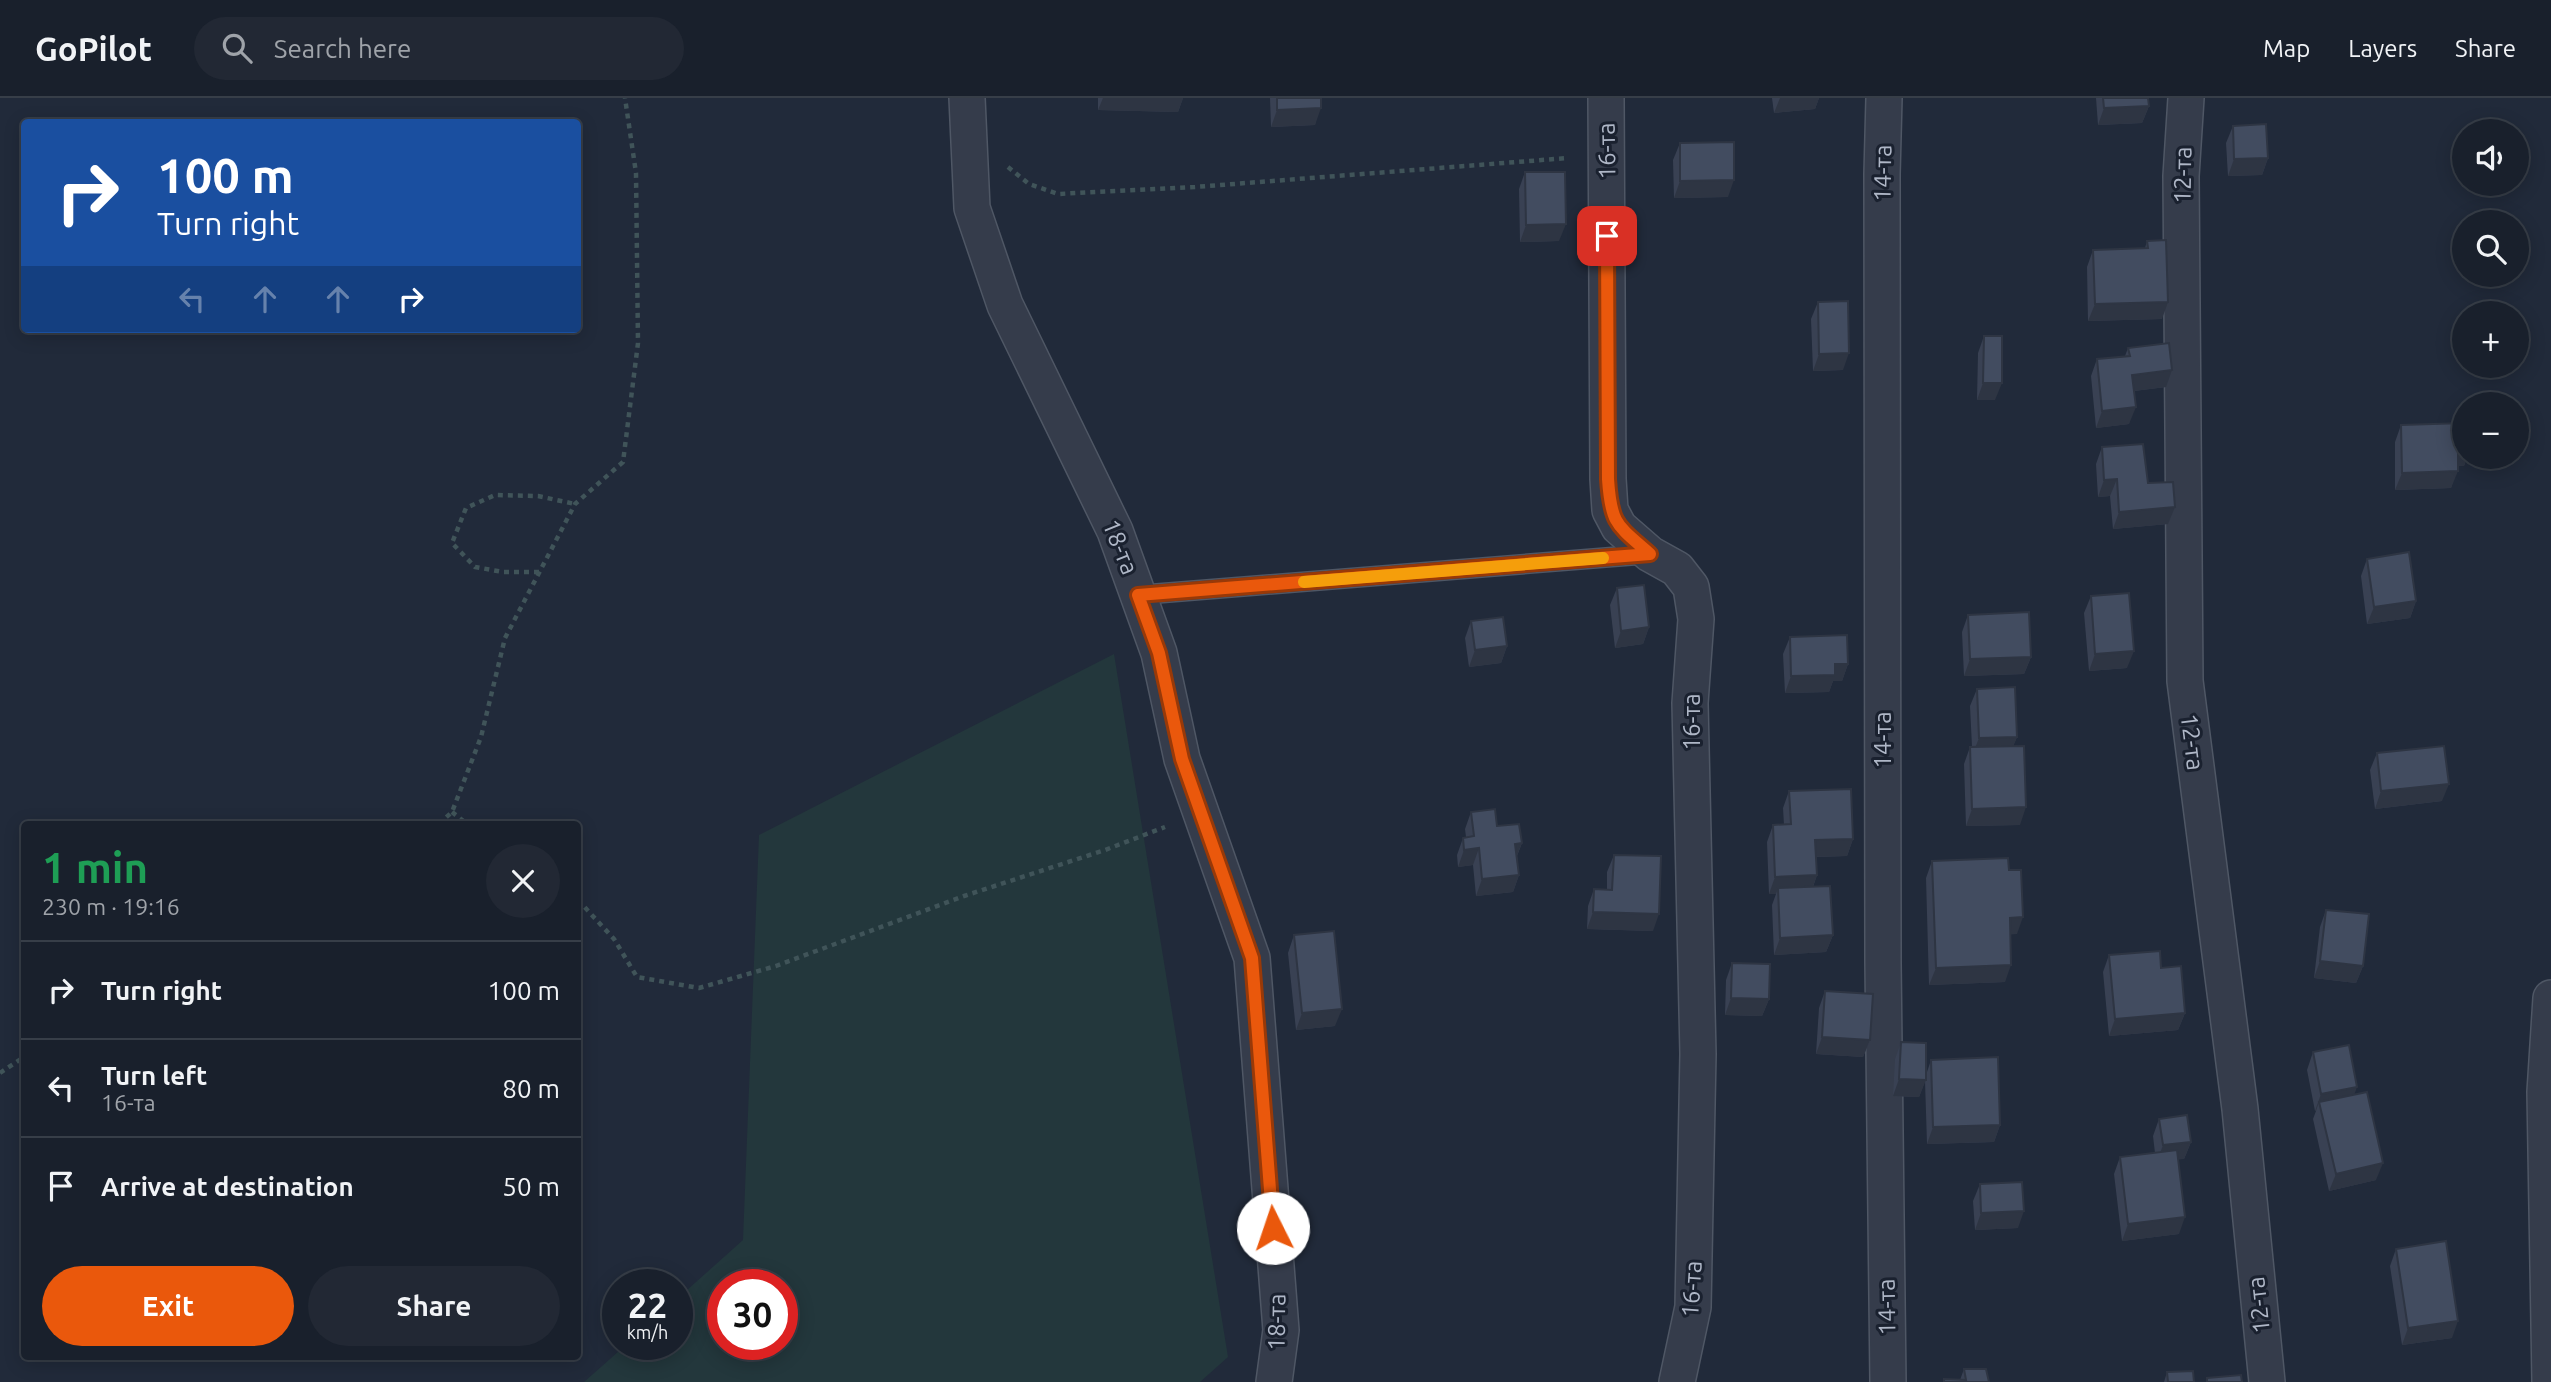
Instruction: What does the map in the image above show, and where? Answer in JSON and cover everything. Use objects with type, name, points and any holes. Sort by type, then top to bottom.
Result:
[{"type":"street","name":"18-та","points":[[967,98],[972,208],[1005,304],[1115,531],[1159,653],[1182,759],[1252,958],[1281,1330],[1274,1382]]},
{"type":"street","name":"16-та","points":[[1606,98],[1610,510],[1619,527],[1650,554],[1677,569],[1691,587],[1696,619],[1690,703],[1699,1054],[1694,1280],[1693,1307],[1677,1382]]},
{"type":"street","name":"14-та","points":[[1884,98],[1883,950],[1888,1382]]},
{"type":"street","name":"12-та","points":[[2186,98],[2181,176],[2185,681],[2240,1109],[2267,1382]]},
{"type":"street","points":[[2550,1382],[2545,1092],[2551,998]]},
{"type":"street","points":[[1252,1382],[1281,1330]]},
{"type":"lane","points":[[1138,595],[1650,554]]},
{"type":"path","points":[[442,821],[452,812],[481,737],[505,638],[575,504],[623,462],[638,343],[636,173],[625,98]]},
{"type":"path","points":[[968,134],[1029,184],[1058,194],[1195,187],[1607,155]]},
{"type":"path","points":[[539,572],[503,572],[475,567],[452,543],[466,508],[495,495],[538,496],[575,504]]},
{"type":"path","points":[[452,812],[463,821]]},
{"type":"path","points":[[581,903],[614,939],[638,977],[699,988],[776,966],[964,895],[1105,850],[1202,813]]},
{"type":"path","points":[[0,1073],[21,1059]]},
{"type":"green space","points":[[1114,654],[1228,1357],[1200,1382],[584,1382],[609,1360],[693,1360],[693,1285],[707,1272],[707,1360],[798,1360],[798,1269],[711,1269],[743,1240],[759,835]]},
{"type":"building","points":[[1277,98],[1321,98],[1321,108],[1277,110]]},
{"type":"building","points":[[2103,98],[2148,98],[2149,106],[2104,108]]},
{"type":"building","points":[[2266,124],[2268,158],[2234,159],[2233,126]]},
{"type":"building","points":[[1734,142],[1734,180],[1680,181],[1680,143]]},
{"type":"building","points":[[1525,172],[1565,172],[1566,224],[1526,225]]},
{"type":"building","points":[[2166,240],[2168,302],[2095,304],[2093,250],[2148,248],[2147,241]]},
{"type":"building","points":[[1848,301],[1849,353],[1819,354],[1818,302]]},
{"type":"building","points":[[1984,336],[2002,336],[2002,383],[1983,383]]},
{"type":"building","points":[[2169,343],[2172,370],[2132,375],[2136,407],[2102,411],[2097,359],[2130,356],[2128,348]]},
{"type":"building","points":[[2452,423],[2452,469],[2458,471],[2402,473],[2401,425]]},
{"type":"building","points":[[2143,444],[2148,483],[2173,482],[2175,507],[2119,512],[2117,479],[2104,480],[2102,447]]},
{"type":"building","points":[[2409,552],[2416,601],[2374,607],[2367,559]]},
{"type":"building","points":[[1644,585],[1649,627],[1621,631],[1617,588]]},
{"type":"building","points":[[2129,593],[2134,651],[2095,654],[2091,596]]},
{"type":"building","points":[[2029,612],[2031,657],[1970,659],[1968,615]]},
{"type":"building","points":[[1503,617],[1507,646],[1475,650],[1471,621]]},
{"type":"building","points":[[1847,635],[1848,664],[1835,664],[1835,675],[1791,676],[1790,637]]},
{"type":"building","points":[[2015,687],[2017,737],[1979,738],[1977,689]]},
{"type":"building","points":[[2024,746],[2026,807],[1972,809],[1970,747]]},
{"type":"building","points":[[2444,746],[2449,784],[2381,791],[2377,753]]},
{"type":"building","points":[[1851,789],[1853,839],[1815,840],[1817,875],[1775,877],[1773,825],[1791,824],[1789,791]]},
{"type":"building","points":[[1495,809],[1497,826],[1519,824],[1522,843],[1515,844],[1519,875],[1482,879],[1479,848],[1464,850],[1463,838],[1474,836],[1471,812]]},
{"type":"building","points":[[1614,855],[1661,856],[1659,914],[1593,912],[1594,889],[1612,890]]},
{"type":"building","points":[[2008,858],[2009,870],[2021,870],[2023,917],[2010,918],[2011,965],[1936,968],[1932,861]]},
{"type":"building","points":[[1830,886],[1833,935],[1780,938],[1778,888]]},
{"type":"building","points":[[2326,910],[2369,914],[2363,966],[2320,961]]},
{"type":"building","points":[[1334,931],[1342,1009],[1302,1013],[1294,935]]},
{"type":"building","points":[[2160,951],[2161,968],[2181,966],[2185,1013],[2115,1019],[2109,955]]},
{"type":"building","points":[[1732,963],[1770,964],[1769,999],[1731,998]]},
{"type":"building","points":[[1825,991],[1873,994],[1870,1040],[1822,1037]]},
{"type":"building","points":[[1901,1042],[1926,1043],[1926,1080],[1899,1079]]},
{"type":"building","points":[[2349,1045],[2357,1087],[2321,1094],[2313,1052]]},
{"type":"building","points":[[1998,1057],[2000,1125],[1933,1127],[1931,1060]]},
{"type":"building","points":[[2367,1092],[2383,1163],[2336,1174],[2319,1102]]},
{"type":"building","points":[[2187,1115],[2191,1142],[2163,1145],[2159,1119]]},
{"type":"building","points":[[2177,1150],[2185,1217],[2128,1224],[2120,1157]]},
{"type":"building","points":[[2022,1182],[2024,1211],[1981,1213],[1980,1184]]},
{"type":"building","points":[[2446,1241],[2458,1321],[2408,1328],[2396,1249]]},
{"type":"building","points":[[1964,1369],[1986,1369],[1989,1382],[1944,1382],[1944,1379],[1966,1380]]},
{"type":"building","points":[[2193,1371],[2194,1382],[2168,1382],[2167,1372]]},
{"type":"building","points":[[2241,1375],[2242,1382],[2207,1382],[2207,1378]]},
{"type":"slow traffic","points":[[1304,582],[1603,558]]},
{"type":"route","points":[[1273,1228],[1252,958],[1182,759],[1159,653],[1138,595],[1650,554],[1619,527],[1610,510],[1607,236]]}]
